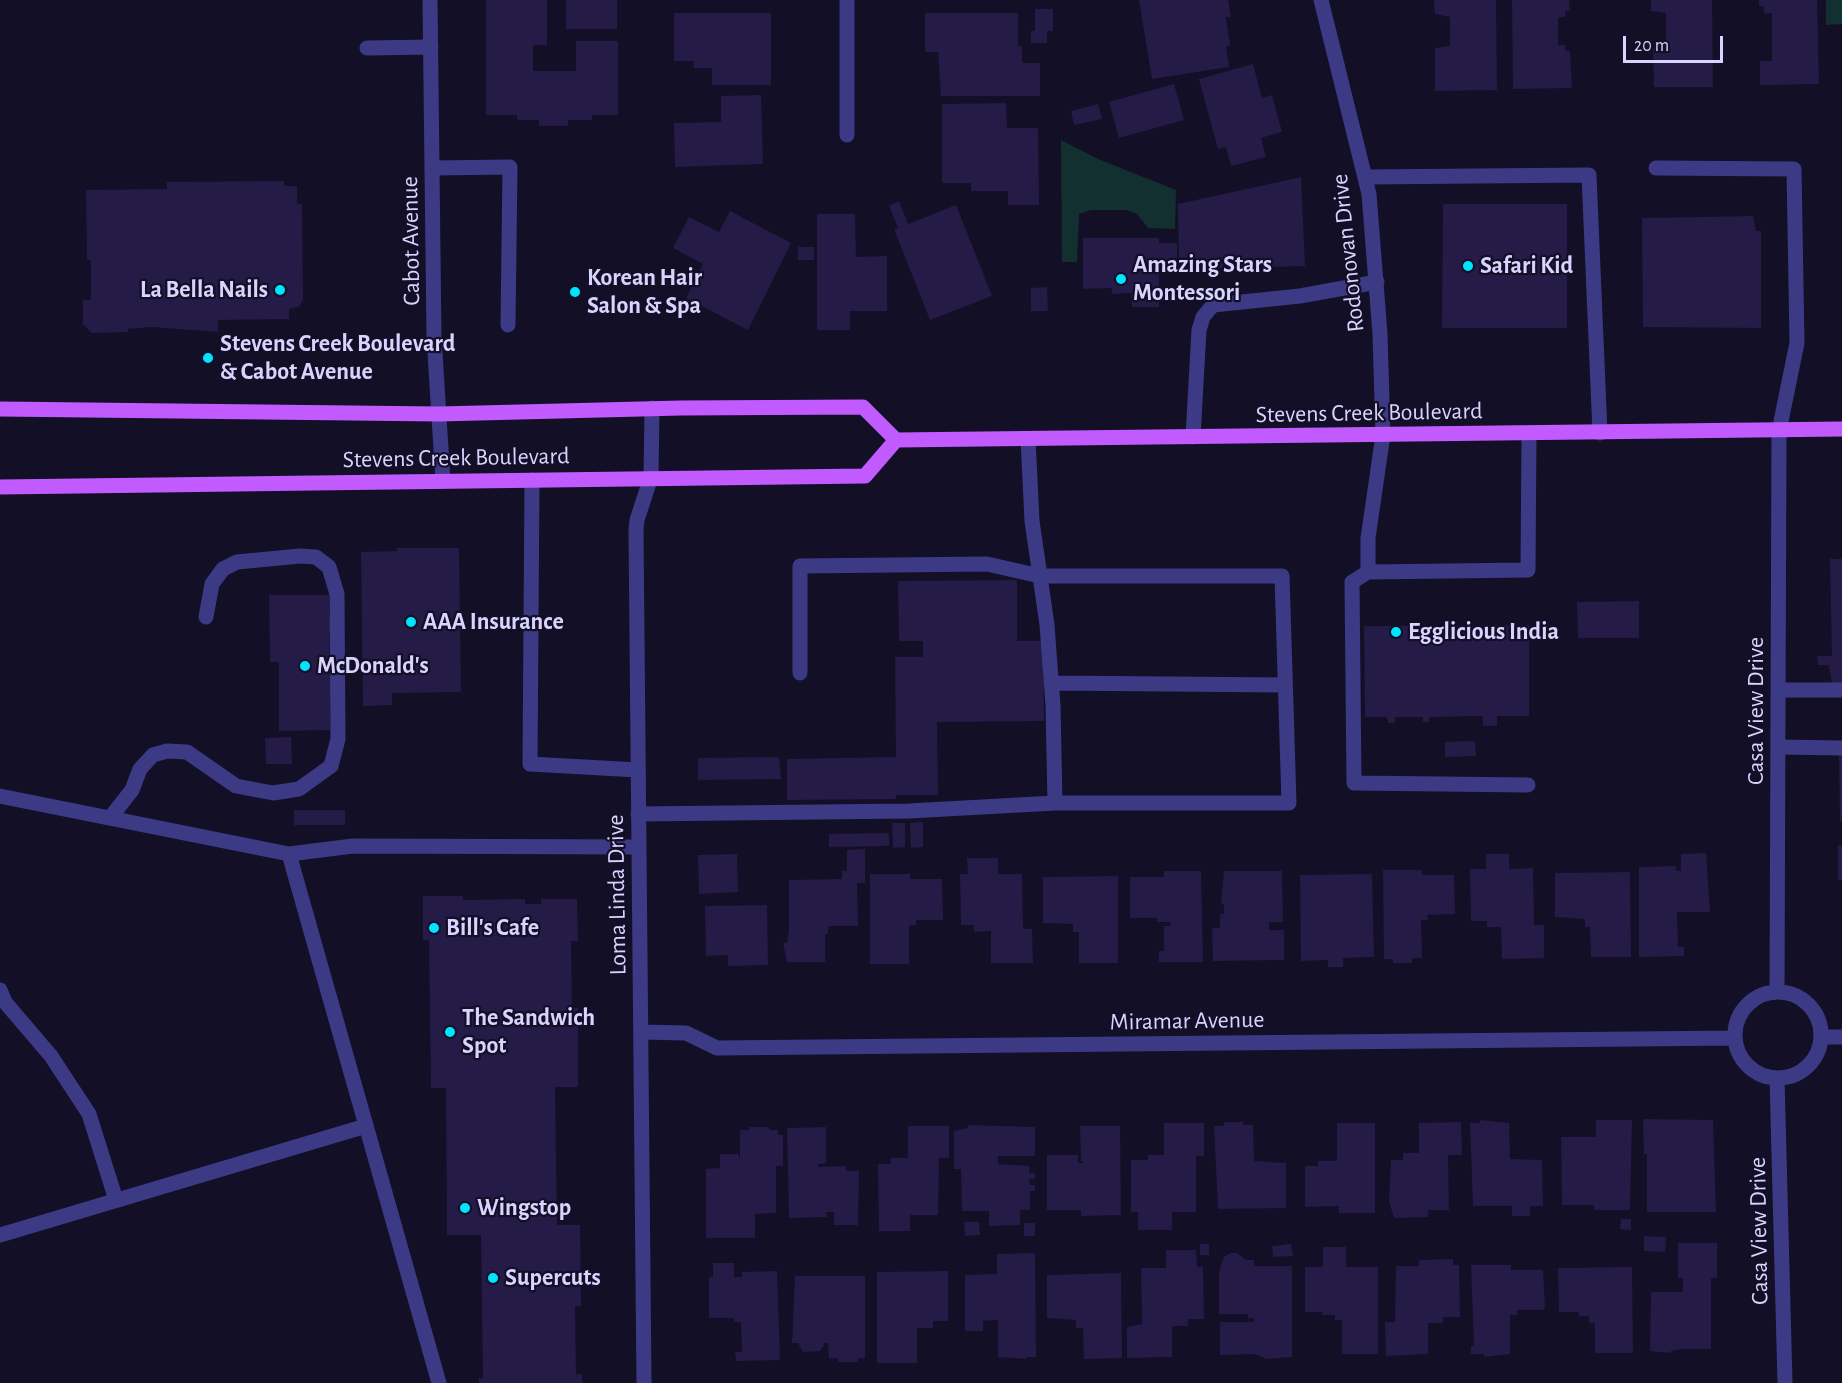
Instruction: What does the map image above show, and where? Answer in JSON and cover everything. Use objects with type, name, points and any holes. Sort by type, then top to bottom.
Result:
[{"type":"main road","name":"Stevens Creek Boulevard","points":[[0,409],[439,414],[652,408],[863,407],[896,440],[1842,429]]},
{"type":"main road","name":"Stevens Creek Boulevard","points":[[0,487],[866,476],[896,440]]},
{"type":"street","name":"Cabot Avenue","points":[[430,0],[434,337],[443,481]]},
{"type":"street","points":[[847,0],[847,135]]},
{"type":"street","name":"Rodonovan Drive","points":[[1321,0],[1370,194],[1377,282],[1383,435],[1368,538],[1368,572]]},
{"type":"street","points":[[367,48],[431,47]]},
{"type":"street","points":[[432,168],[510,167],[508,325]]},
{"type":"street","name":"Casa View Drive","points":[[1656,168],[1794,169],[1797,344],[1779,430],[1777,992]]},
{"type":"street","points":[[1365,177],[1589,175],[1600,433]]},
{"type":"street","points":[[1193,437],[1199,330],[1203,317],[1213,305],[1300,296],[1377,282]]},
{"type":"street","name":"Loma Linda Drive","points":[[644,1383],[637,520],[651,477],[652,408]]},
{"type":"street","points":[[1528,785],[1354,783],[1352,582],[1368,572],[1528,570],[1529,433]]},
{"type":"street","points":[[1028,439],[1032,521],[1052,683],[1055,803]]},
{"type":"street","points":[[532,480],[530,764],[638,770]]},
{"type":"street","points":[[110,818],[132,790],[140,769],[153,756],[167,751],[187,752],[236,786],[273,793],[298,789],[331,766],[338,739],[338,594],[329,567],[316,557],[300,556],[237,562],[223,569],[212,584],[206,617]]},
{"type":"street","points":[[638,814],[909,811],[1055,803],[1289,803],[1282,576],[1040,576],[987,564],[800,566],[800,673]]},
{"type":"street","points":[[1052,683],[1285,685]]},
{"type":"street","points":[[1779,690],[1842,690]]},
{"type":"street","points":[[1779,747],[1842,748]]},
{"type":"street","points":[[0,796],[289,854],[353,846],[638,847]]},
{"type":"street","points":[[289,854],[439,1383]]},
{"type":"street","points":[[0,990],[5,1002],[51,1056],[89,1114],[116,1200]]},
{"type":"street","points":[[1777,992],[1801,999],[1812,1009],[1820,1022],[1822,1037],[1815,1058],[1805,1069],[1792,1076],[1777,1078],[1759,1074],[1747,1065],[1738,1052],[1735,1038],[1740,1015],[1749,1003],[1777,992]]},
{"type":"street","name":"Miramar Avenue","points":[[642,1032],[686,1033],[717,1048],[1735,1038]]},
{"type":"street","points":[[1822,1037],[1842,1036]]},
{"type":"street","name":"Casa View Drive","points":[[1777,1078],[1785,1383]]},
{"type":"street","points":[[0,1235],[366,1126]]},
{"type":"green space","points":[[1826,0],[1842,0],[1842,24],[1826,25]]},
{"type":"green space","points":[[1061,140],[1098,159],[1176,190],[1175,229],[1148,228],[1137,214],[1126,210],[1091,210],[1079,214],[1077,262],[1062,262]]},
{"type":"building","points":[[486,0],[547,0],[547,45],[533,45],[533,71],[576,71],[576,41],[618,41],[618,115],[592,115],[592,120],[568,120],[568,126],[539,126],[539,120],[517,120],[517,115],[486,115]]},
{"type":"building","points":[[566,0],[617,0],[617,29],[566,29]]},
{"type":"building","points":[[1139,0],[1228,0],[1231,17],[1226,17],[1230,46],[1226,46],[1229,67],[1152,79]]},
{"type":"building","points":[[1434,0],[1496,0],[1497,90],[1435,91],[1435,48],[1450,46],[1450,17],[1435,14]]},
{"type":"building","points":[[1512,0],[1569,0],[1570,11],[1565,11],[1565,17],[1558,17],[1558,45],[1565,45],[1565,51],[1570,51],[1572,88],[1513,89]]},
{"type":"building","points":[[1651,0],[1712,0],[1713,87],[1654,87],[1653,49],[1659,49],[1659,44],[1666,43],[1666,13],[1651,11]]},
{"type":"building","points":[[1759,0],[1817,0],[1819,84],[1760,85],[1760,61],[1772,61],[1772,13],[1764,14],[1764,6],[1759,6]]},
{"type":"building","points":[[1035,9],[1053,9],[1053,31],[1047,31],[1047,43],[1031,43],[1031,31],[1035,31]]},
{"type":"building","points":[[674,13],[771,13],[771,85],[712,85],[712,68],[694,68],[694,61],[674,61]]},
{"type":"building","points":[[925,13],[1018,13],[1018,46],[1022,46],[1022,63],[1040,63],[1040,96],[941,96],[938,52],[925,52]]},
{"type":"building","points":[[1253,64],[1262,98],[1272,95],[1282,132],[1261,138],[1266,157],[1231,166],[1226,147],[1218,149],[1199,79]]},
{"type":"building","points":[[1174,84],[1184,120],[1119,138],[1109,102]]},
{"type":"building","points":[[761,95],[763,164],[675,167],[674,123],[721,122],[721,96]]},
{"type":"building","points":[[1006,103],[1007,128],[1038,128],[1039,205],[1008,205],[1008,191],[971,191],[971,183],[942,183],[942,104]]},
{"type":"building","points":[[1098,104],[1102,119],[1074,125],[1071,111]]},
{"type":"building","points":[[1301,177],[1305,266],[1179,269],[1178,204]]},
{"type":"building","points":[[284,181],[284,186],[297,186],[297,204],[302,204],[303,300],[299,307],[289,309],[289,319],[218,320],[218,332],[152,327],[128,329],[128,332],[92,333],[83,324],[83,300],[91,300],[91,260],[87,260],[86,190],[167,189],[167,182]]},
{"type":"building","points":[[899,201],[908,224],[956,205],[992,296],[930,320],[894,229],[898,228],[889,206]]},
{"type":"building","points":[[1443,204],[1567,204],[1567,328],[1442,328]]},
{"type":"building","points":[[730,211],[791,243],[748,330],[686,298],[703,264],[673,248],[689,217],[719,232]]},
{"type":"building","points":[[817,214],[855,214],[856,257],[887,256],[887,311],[850,311],[850,330],[817,330]]},
{"type":"building","points":[[1753,216],[1756,231],[1761,231],[1761,328],[1643,327],[1642,218]]},
{"type":"building","name":"Amazing Stars Montessori","points":[[1083,238],[1159,238],[1159,243],[1177,243],[1177,270],[1159,271],[1159,307],[1132,307],[1131,293],[1112,294],[1112,288],[1083,289]]},
{"type":"building","points":[[798,247],[814,247],[814,260],[798,260]]},
{"type":"building","points":[[1047,287],[1048,311],[1031,311],[1031,288]]},
{"type":"building","name":"AAA Insurance","points":[[397,548],[459,548],[461,692],[392,693],[392,705],[363,706],[361,552],[397,551]]},
{"type":"building","points":[[1830,559],[1842,559],[1842,685],[1832,685],[1829,665],[1818,665],[1817,656],[1832,656]]},
{"type":"building","points":[[1017,580],[1017,641],[1043,641],[1044,721],[937,722],[938,795],[896,795],[896,799],[787,800],[787,759],[896,757],[895,657],[923,657],[923,641],[899,641],[898,581]]},
{"type":"building","name":"McDonald's","points":[[269,595],[329,595],[329,618],[337,618],[337,631],[329,631],[330,683],[337,682],[337,695],[330,695],[330,730],[279,731],[279,662],[270,662]]},
{"type":"building","points":[[1639,601],[1639,638],[1578,638],[1577,602]]},
{"type":"building","points":[[1529,625],[1529,716],[1497,716],[1497,726],[1483,726],[1483,716],[1429,717],[1429,722],[1423,722],[1423,717],[1395,717],[1395,723],[1388,723],[1387,717],[1365,717],[1364,626]]},
{"type":"building","points":[[291,737],[292,764],[266,764],[265,738]]},
{"type":"building","points":[[1475,741],[1476,756],[1445,757],[1445,742]]},
{"type":"building","points":[[1839,755],[1842,755],[1842,821],[1840,821]]},
{"type":"building","points":[[779,757],[781,779],[698,780],[698,758]]},
{"type":"building","points":[[294,810],[345,810],[345,825],[294,825]]},
{"type":"building","points":[[923,822],[923,847],[911,848],[910,823]]},
{"type":"building","points":[[892,823],[905,823],[905,847],[893,848]]},
{"type":"building","points":[[889,833],[889,846],[829,847],[829,834]]},
{"type":"building","points":[[1838,845],[1842,845],[1842,880],[1838,880]]},
{"type":"building","points":[[865,849],[865,883],[857,883],[858,926],[828,926],[828,934],[825,934],[825,962],[787,962],[783,943],[787,943],[789,930],[789,880],[842,879],[842,871],[847,871],[847,850]]},
{"type":"building","points":[[1706,853],[1710,912],[1677,912],[1678,947],[1684,947],[1684,956],[1639,957],[1639,867],[1676,866],[1676,871],[1681,871],[1681,854]]},
{"type":"building","points":[[737,854],[738,892],[699,894],[698,855]]},
{"type":"building","points":[[1486,854],[1509,854],[1509,869],[1533,868],[1534,925],[1544,925],[1544,958],[1502,959],[1501,927],[1487,927],[1487,921],[1471,921],[1470,869],[1486,869]]},
{"type":"building","points":[[967,858],[998,858],[998,874],[1022,874],[1023,929],[1032,929],[1033,963],[991,963],[991,931],[974,932],[974,925],[961,925],[960,874],[968,874]]},
{"type":"building","points":[[1383,870],[1422,870],[1422,875],[1454,875],[1455,914],[1427,915],[1428,920],[1421,920],[1422,958],[1412,958],[1412,963],[1393,963],[1393,959],[1384,959]]},
{"type":"building","points":[[1164,871],[1201,871],[1203,962],[1159,962],[1159,951],[1164,951],[1164,926],[1171,926],[1171,922],[1157,922],[1157,918],[1130,918],[1130,877],[1164,877]]},
{"type":"building","points":[[1224,871],[1282,871],[1283,922],[1269,922],[1269,930],[1284,930],[1284,960],[1213,961],[1212,928],[1220,928],[1220,914],[1224,914],[1224,904],[1221,905]]},
{"type":"building","points":[[1630,872],[1631,957],[1591,957],[1590,927],[1585,927],[1585,919],[1555,917],[1555,873]]},
{"type":"building","points":[[870,874],[910,874],[910,879],[942,879],[943,920],[916,920],[916,925],[909,925],[909,964],[870,964]]},
{"type":"building","points":[[1372,874],[1374,957],[1343,958],[1343,967],[1328,967],[1328,960],[1301,961],[1300,875]]},
{"type":"building","points":[[1118,876],[1118,963],[1079,963],[1079,932],[1073,932],[1073,924],[1043,923],[1043,877]]},
{"type":"building","points":[[423,896],[463,896],[463,900],[525,899],[525,904],[541,904],[541,899],[577,899],[578,941],[571,941],[572,1008],[578,1008],[578,1087],[555,1087],[557,1225],[580,1225],[581,1306],[575,1306],[576,1374],[582,1374],[582,1383],[479,1383],[479,1378],[483,1378],[481,1235],[447,1235],[446,1088],[431,1088],[429,940],[423,940]]},
{"type":"building","points":[[767,905],[768,965],[728,966],[728,955],[706,956],[705,906]]},
{"type":"building","points":[[1643,1119],[1713,1120],[1716,1212],[1647,1212],[1647,1154],[1644,1154]]},
{"type":"building","points":[[1480,1120],[1509,1123],[1510,1159],[1542,1160],[1543,1206],[1530,1206],[1530,1216],[1512,1216],[1512,1206],[1473,1206],[1470,1123],[1480,1123]]},
{"type":"building","points":[[1596,1120],[1632,1120],[1630,1210],[1594,1210],[1594,1205],[1562,1205],[1561,1137],[1596,1137]]},
{"type":"building","points":[[1224,1122],[1243,1122],[1243,1125],[1253,1125],[1254,1161],[1286,1163],[1286,1208],[1218,1209],[1214,1126],[1224,1126]]},
{"type":"building","points":[[1461,1122],[1462,1155],[1448,1155],[1449,1210],[1428,1210],[1428,1217],[1394,1218],[1389,1201],[1391,1160],[1403,1160],[1403,1153],[1419,1153],[1419,1123]]},
{"type":"building","points":[[1164,1123],[1204,1123],[1204,1156],[1196,1156],[1196,1212],[1172,1212],[1172,1230],[1138,1230],[1138,1212],[1131,1212],[1131,1160],[1148,1160],[1148,1155],[1164,1155]]},
{"type":"building","points":[[1337,1123],[1375,1123],[1375,1213],[1339,1213],[1339,1206],[1305,1207],[1305,1166],[1318,1166],[1318,1161],[1337,1161]]},
{"type":"building","points":[[968,1125],[1035,1127],[1035,1156],[998,1156],[998,1164],[1029,1166],[1029,1173],[1035,1173],[1035,1179],[1029,1179],[1030,1185],[1035,1185],[1035,1191],[1030,1191],[1030,1210],[1020,1210],[1020,1225],[989,1226],[989,1211],[962,1211],[961,1169],[954,1169],[954,1131],[968,1128]]},
{"type":"building","points":[[908,1126],[949,1126],[949,1158],[939,1158],[938,1215],[910,1215],[910,1231],[879,1231],[878,1164],[891,1164],[891,1158],[908,1158]]},
{"type":"building","points":[[1080,1126],[1120,1126],[1121,1215],[1081,1216],[1081,1210],[1047,1210],[1047,1155],[1078,1155],[1078,1163],[1084,1163],[1081,1161]]},
{"type":"building","points":[[749,1127],[769,1127],[769,1130],[778,1130],[778,1135],[783,1135],[783,1166],[776,1166],[776,1213],[755,1214],[755,1238],[706,1238],[706,1169],[720,1168],[720,1154],[738,1154],[740,1160],[740,1130],[749,1130]]},
{"type":"building","points":[[826,1127],[826,1163],[818,1164],[818,1167],[846,1166],[846,1171],[859,1171],[858,1225],[834,1225],[834,1212],[826,1212],[827,1217],[789,1218],[787,1128]]},
{"type":"building","points":[[1621,1219],[1631,1219],[1631,1230],[1620,1229]]},
{"type":"building","points":[[964,1222],[979,1222],[980,1235],[965,1236]]},
{"type":"building","points":[[1024,1223],[1035,1223],[1035,1236],[1024,1236]]},
{"type":"building","points":[[1644,1236],[1666,1237],[1665,1252],[1644,1251]]},
{"type":"building","points":[[1678,1243],[1717,1243],[1717,1278],[1711,1278],[1711,1349],[1682,1349],[1671,1351],[1671,1353],[1650,1351],[1651,1292],[1683,1292],[1683,1278],[1678,1278]]},
{"type":"building","points":[[1200,1244],[1209,1244],[1209,1255],[1200,1255]]},
{"type":"building","points":[[1291,1244],[1293,1256],[1273,1257],[1272,1246]]},
{"type":"building","points":[[1323,1247],[1346,1247],[1346,1267],[1378,1267],[1378,1354],[1342,1354],[1342,1320],[1335,1320],[1335,1315],[1322,1315],[1322,1312],[1305,1312],[1305,1267],[1323,1267]]},
{"type":"building","points":[[1166,1250],[1196,1250],[1197,1267],[1203,1267],[1204,1319],[1188,1319],[1188,1326],[1172,1326],[1172,1357],[1127,1358],[1127,1327],[1142,1324],[1141,1268],[1166,1268]]},
{"type":"building","points":[[1035,1253],[1036,1357],[1026,1357],[1026,1359],[998,1357],[998,1320],[983,1321],[983,1331],[965,1331],[965,1275],[997,1274],[997,1254]]},
{"type":"building","points":[[1230,1253],[1237,1253],[1246,1260],[1254,1260],[1254,1266],[1292,1266],[1292,1357],[1267,1359],[1254,1354],[1220,1355],[1220,1322],[1254,1322],[1254,1318],[1248,1318],[1248,1314],[1219,1314],[1219,1272],[1224,1257]]},
{"type":"building","points":[[1453,1259],[1453,1265],[1459,1265],[1460,1317],[1443,1317],[1443,1323],[1428,1323],[1428,1354],[1386,1356],[1385,1322],[1395,1322],[1396,1266],[1419,1266],[1419,1260]]},
{"type":"building","points":[[713,1263],[734,1263],[734,1277],[742,1277],[742,1272],[777,1271],[780,1360],[736,1361],[735,1352],[742,1352],[741,1322],[734,1322],[734,1318],[709,1318],[709,1277],[713,1277]]},
{"type":"building","points":[[1471,1265],[1511,1265],[1511,1270],[1543,1270],[1544,1310],[1517,1310],[1517,1315],[1510,1315],[1510,1354],[1484,1357],[1484,1354],[1471,1354],[1471,1346],[1474,1346]]},
{"type":"building","points":[[1632,1267],[1633,1353],[1595,1353],[1595,1323],[1589,1323],[1589,1316],[1579,1316],[1579,1312],[1559,1312],[1558,1268]]},
{"type":"building","points":[[948,1271],[948,1321],[933,1321],[933,1328],[917,1328],[917,1363],[877,1363],[877,1272]]},
{"type":"building","points":[[1121,1273],[1122,1358],[1084,1359],[1083,1328],[1076,1328],[1076,1320],[1047,1318],[1047,1275]]},
{"type":"building","points":[[795,1276],[865,1276],[865,1358],[858,1358],[858,1362],[838,1362],[838,1358],[829,1358],[828,1343],[825,1343],[820,1351],[803,1352],[798,1343],[792,1343]]},
{"type":"place","name":"Safari Kid","points":[[1468,266]]},
{"type":"place","name":"Amazing Stars Montessori","points":[[1121,279]]},
{"type":"place","name":"La Bella Nails","points":[[280,290]]},
{"type":"place","name":"Korean Hair Salon & Spa","points":[[575,292]]},
{"type":"place","name":"Stevens Creek Boulevard & Cabot Avenue","points":[[208,358]]},
{"type":"place","name":"AAA Insurance","points":[[411,622]]},
{"type":"place","name":"Egglicious India","points":[[1396,632]]},
{"type":"place","name":"McDonald's","points":[[305,666]]},
{"type":"place","name":"Bill's Cafe","points":[[434,928]]},
{"type":"place","name":"The Sandwich Spot","points":[[450,1032]]},
{"type":"place","name":"Wingstop","points":[[465,1208]]},
{"type":"place","name":"Supercuts","points":[[493,1278]]}]
